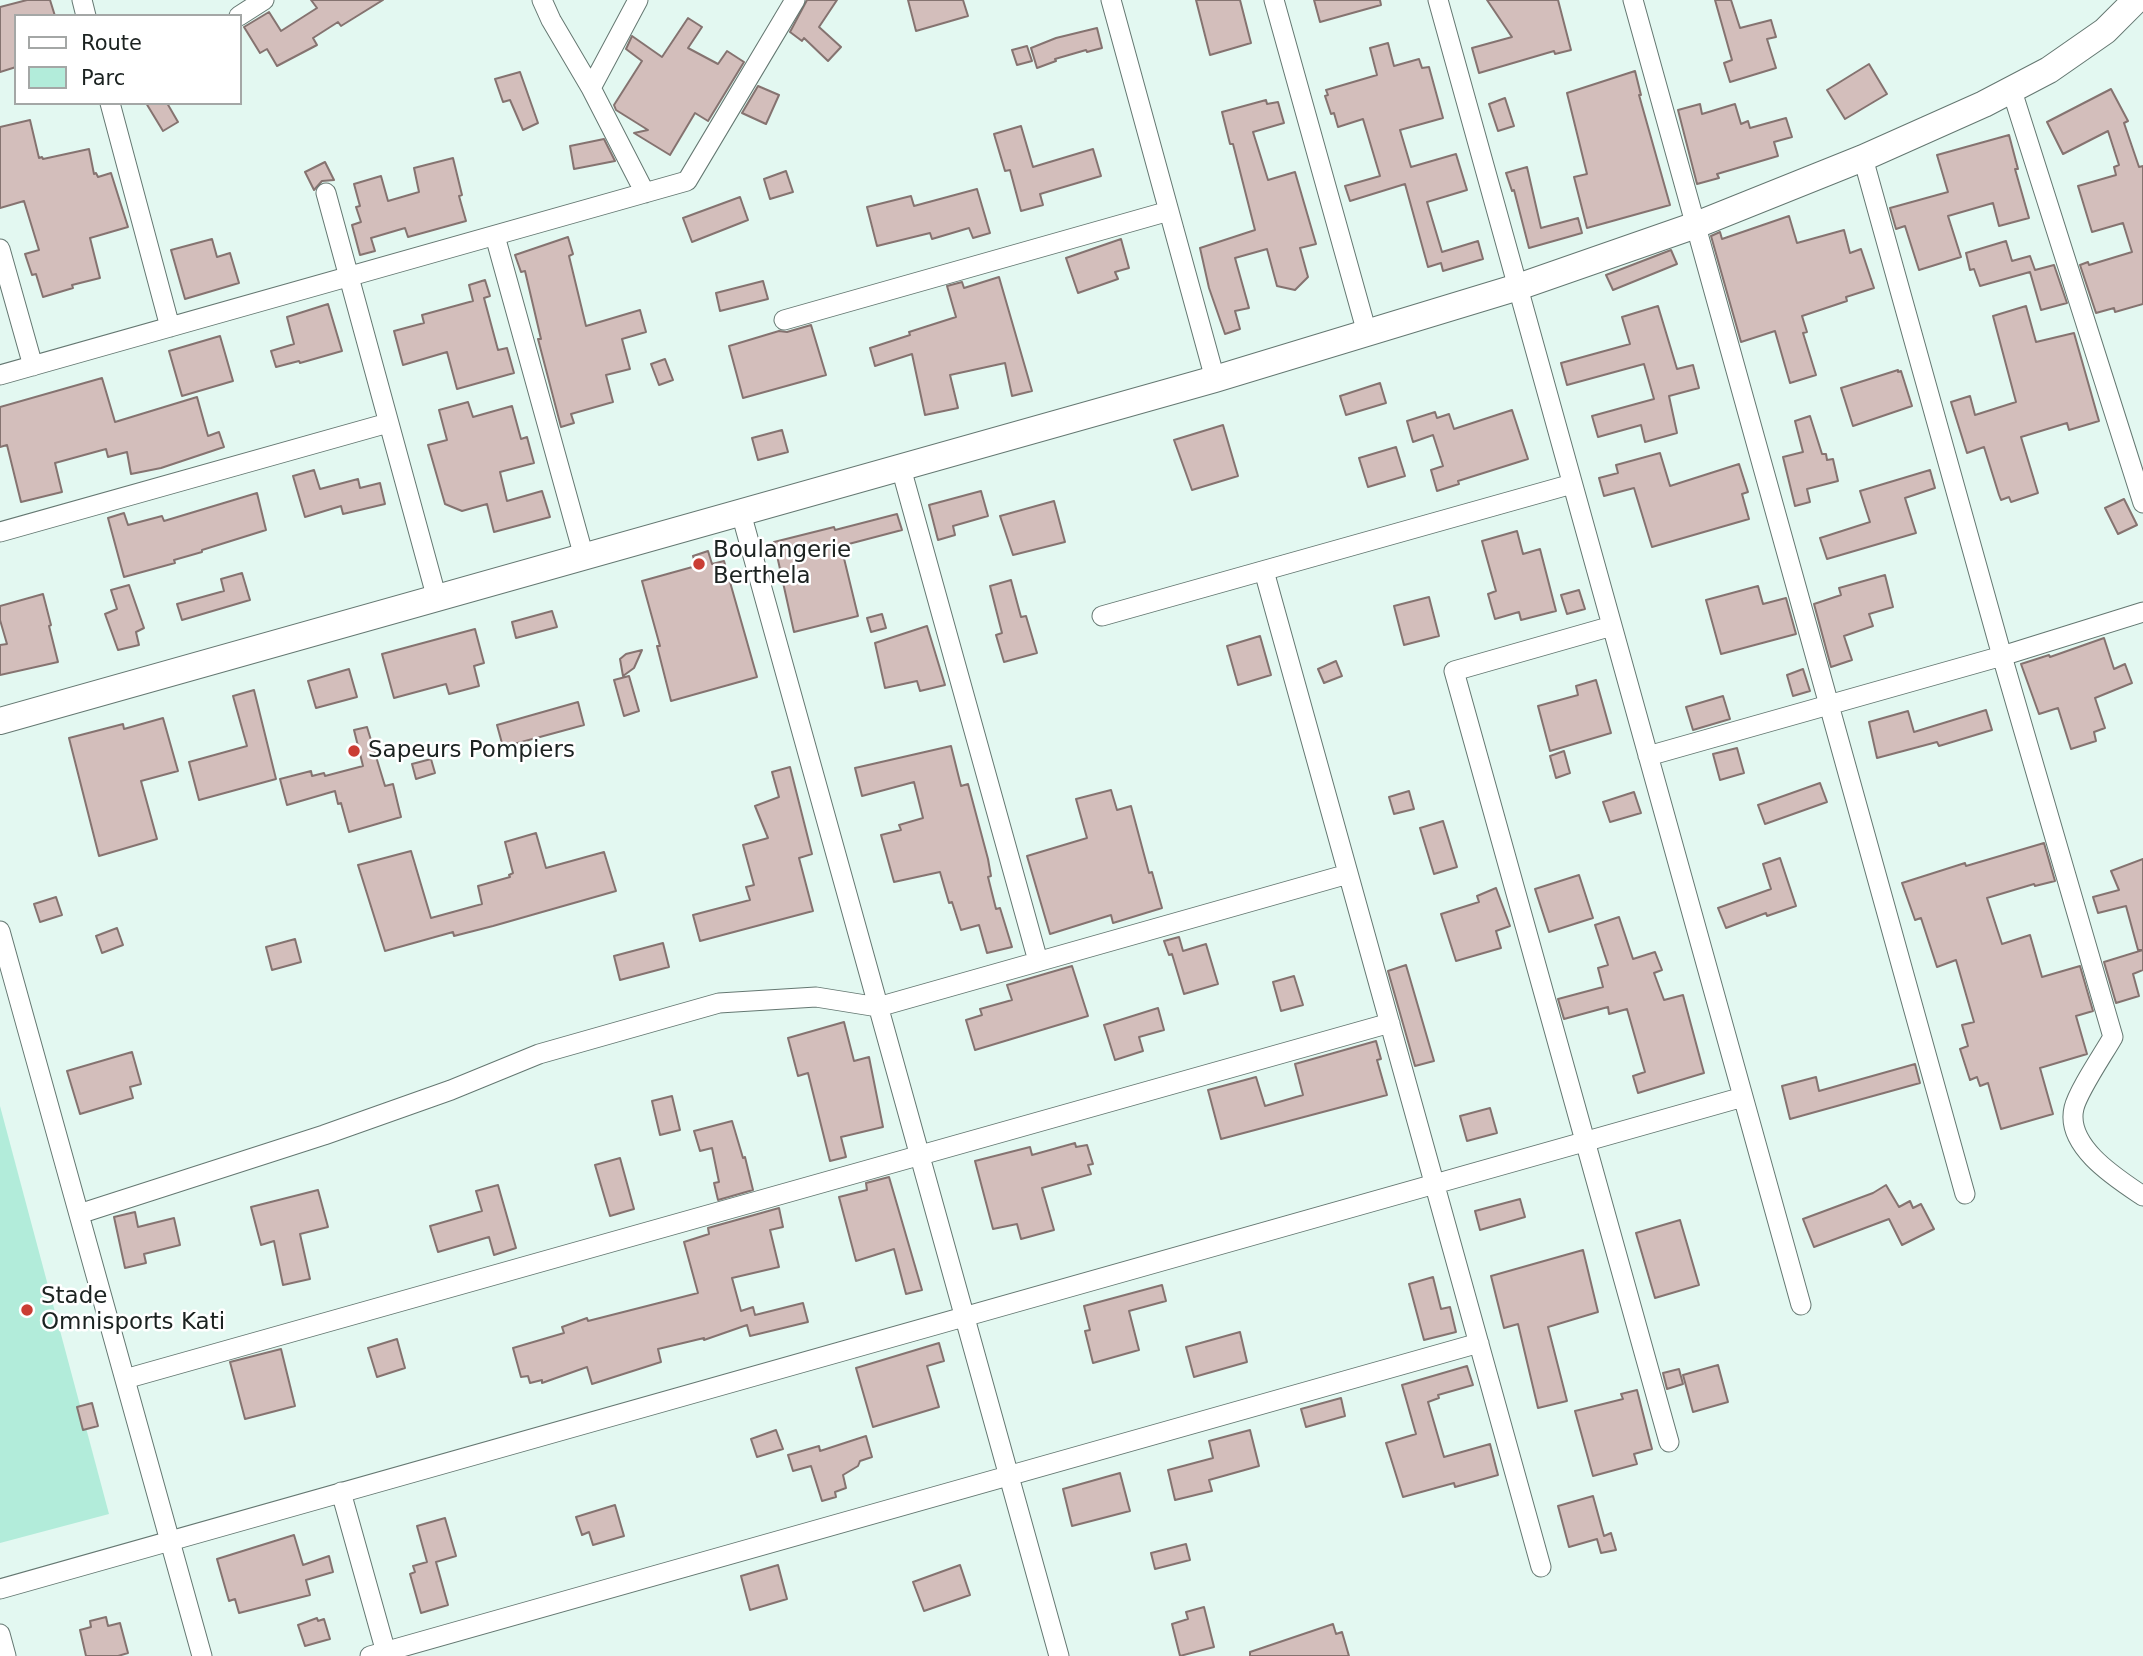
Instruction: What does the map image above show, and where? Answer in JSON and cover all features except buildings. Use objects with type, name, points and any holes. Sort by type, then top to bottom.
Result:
[{"type":"main road","points":[[0,721],[1215,379],[1518,287],[1696,225],[1863,158],[2012,91],[2049,70],[2105,31],[2136,0]]},
{"type":"street","points":[[242,14],[264,0]]},
{"type":"street","points":[[542,0],[645,193]]},
{"type":"street","points":[[591,88],[638,0]]},
{"type":"street","points":[[0,375],[687,181],[795,0]]},
{"type":"street","points":[[1111,0],[1215,379]]},
{"type":"street","points":[[1274,0],[1367,333]]},
{"type":"street","points":[[1438,0],[1801,1305]]},
{"type":"street","points":[[1633,0],[1965,1194]]},
{"type":"street","points":[[2012,91],[2143,503]]},
{"type":"street","points":[[111,105],[170,327]]},
{"type":"street","points":[[1863,158],[2002,656],[2113,1037],[2074,1106],[2073,1123],[2081,1142],[2101,1167],[2143,1196]]},
{"type":"street","points":[[326,193],[437,599]]},
{"type":"street","points":[[784,320],[1169,211]]},
{"type":"street","points":[[495,236],[584,557]]},
{"type":"street","points":[[0,249],[33,366]]},
{"type":"street","points":[[0,532],[388,423]]},
{"type":"street","points":[[901,468],[1038,961]]},
{"type":"street","points":[[1102,616],[1572,484]]},
{"type":"street","points":[[741,513],[1059,1656]]},
{"type":"street","points":[[1264,570],[1541,1567]]},
{"type":"street","points":[[1648,756],[2002,656],[2143,612]]},
{"type":"street","points":[[1612,626],[1454,671],[1669,1442]]},
{"type":"street","points":[[79,1214],[451,1090],[539,1054],[719,1003],[816,997],[878,1007],[1348,874]]},
{"type":"street","points":[[0,931],[202,1656]]},
{"type":"street","points":[[125,1379],[1390,1023]]},
{"type":"street","points":[[0,1589],[1743,1097]]},
{"type":"street","points":[[341,1492],[381,1655],[1479,1343]]},
{"type":"street","points":[[0,1633],[6,1656]]},
{"type":"green space","name":"Stade Omnisports Kati","points":[[0,1106],[109,1514],[0,1543]]},
{"type":"place","name":"Boulangerie Berthela","points":[[699,564]]},
{"type":"place","name":"Sapeurs Pompiers","points":[[354,751]]},
{"type":"place","name":"Stade Omnisports Kati","points":[[27,1310]]}]
